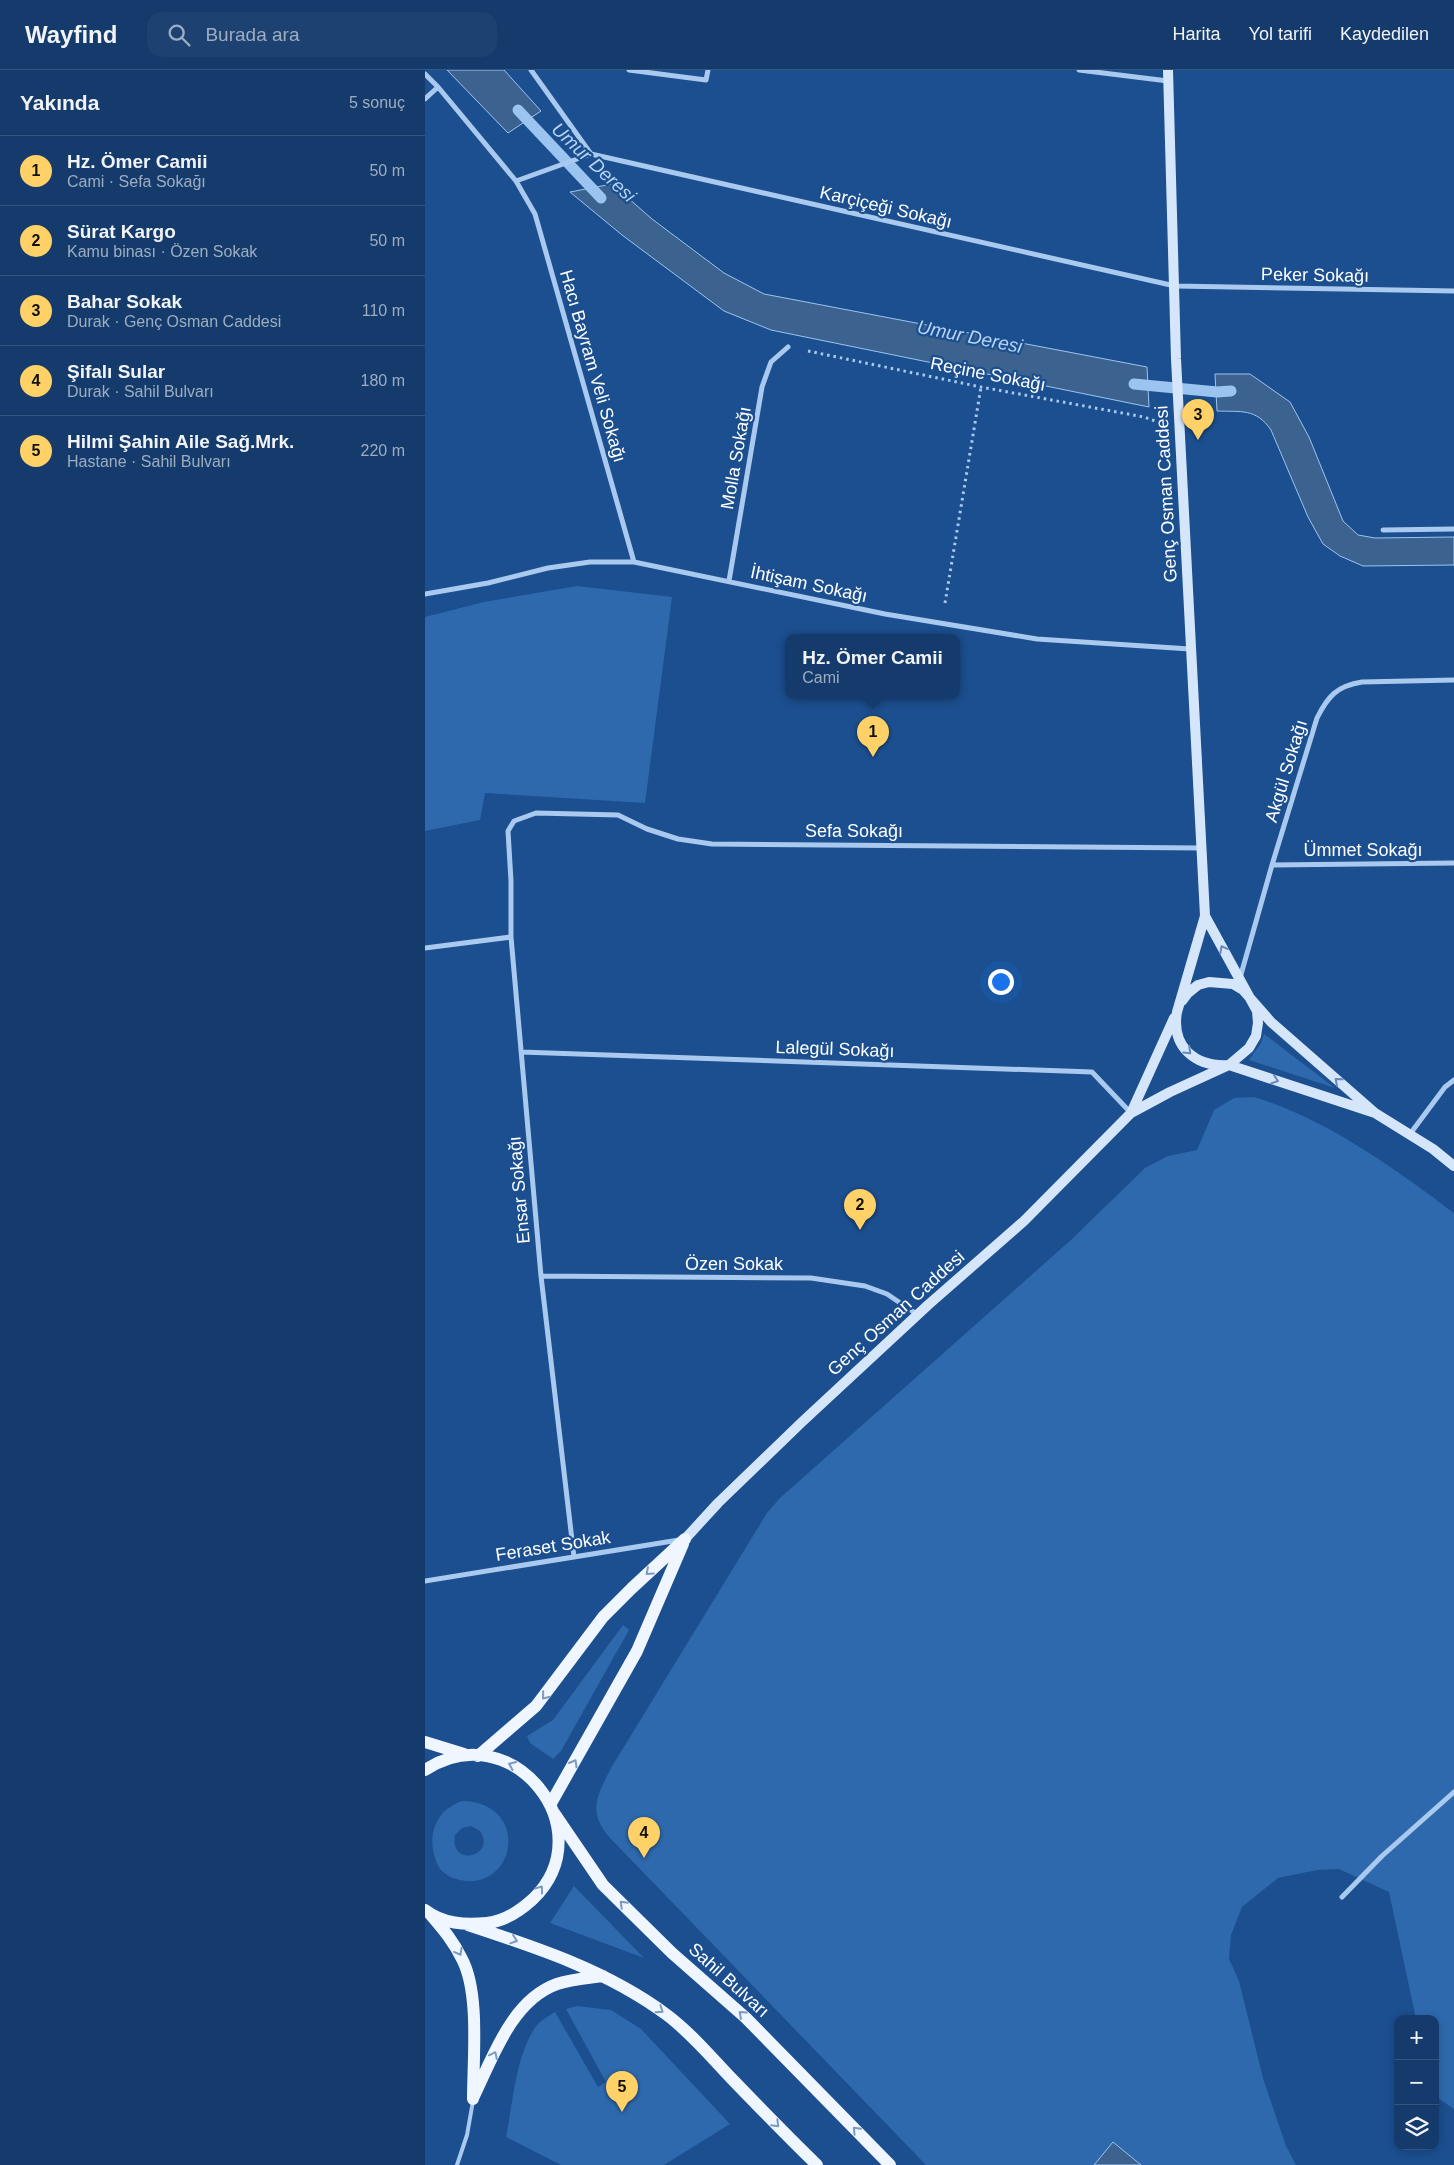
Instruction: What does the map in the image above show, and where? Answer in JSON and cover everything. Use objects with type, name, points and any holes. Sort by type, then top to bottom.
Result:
[{"type":"main road","points":[[479,1756],[536,1706],[603,1617],[685,1539]]},
{"type":"main road","points":[[552,1809],[637,1652],[685,1539]]},
{"type":"main road","points":[[425,1742],[464,1754],[493,1756],[520,1768],[541,1788],[552,1809],[558,1841],[553,1868],[540,1892],[520,1911],[495,1922],[468,1924],[448,1922],[427,1912]]},
{"type":"main road","points":[[425,1770],[438,1762],[464,1754]]},
{"type":"main road","name":"Sahil Bulvarı","points":[[552,1809],[603,1885],[672,1953],[746,2018],[890,2165]]},
{"type":"main road","points":[[427,1912],[453,1941],[470,1979],[473,2001],[473,2099]]},
{"type":"main road","points":[[468,1924],[558,1955],[603,1976],[639,1996],[669,2016],[691,2036],[762,2111],[817,2165]]},
{"type":"main road","points":[[473,2099],[506,2032],[521,2010],[541,1993],[556,1985],[603,1976]]},
{"type":"street","points":[[516,181],[591,154],[531,70]]},
{"type":"street","points":[[629,70],[706,80],[708,70]]},
{"type":"street","points":[[1079,70],[1168,75]]},
{"type":"street","name":"Hacı Bayram Veli Sokağı","points":[[425,74],[516,181],[535,214],[635,562]]},
{"type":"street","name":"Genç Osman Caddesi","points":[[1168,75],[1176,359],[1205,916],[1175,1023],[1177,1034],[1183,1046],[1192,1056],[1213,1066],[1229,1065]]},
{"type":"street","points":[[425,99],[438,87]]},
{"type":"street","name":"Karçiçeği Sokağı","points":[[591,154],[1175,286]]},
{"type":"street","name":"Peker Sokağı","points":[[1175,286],[1454,292]]},
{"type":"street","name":"Molla Sokağı","points":[[729,581],[762,387],[771,362],[788,347]]},
{"type":"street","points":[[1383,530],[1454,529]]},
{"type":"street","name":"İhtişam Sokağı","points":[[425,594],[487,583],[556,567],[590,562],[635,562],[942,624],[1037,639],[1190,649]]},
{"type":"street","name":"Akgül Sokağı","points":[[1240,979],[1272,865],[1317,718],[1325,702],[1335,692],[1347,685],[1362,682],[1454,680]]},
{"type":"street","name":"Sefa Sokağı","points":[[515,821],[536,813],[618,815],[647,829],[678,839],[712,844],[1201,848]]},
{"type":"street","name":"Ensar Sokağı","points":[[515,821],[508,832],[511,881],[511,937],[541,1276],[574,1557]]},
{"type":"street","name":"Ümmet Sokağı","points":[[1272,865],[1454,863]]},
{"type":"street","name":"Genç Osman Caddesi","points":[[685,1539],[757,1465],[918,1315],[1024,1221],[1131,1113],[1170,1092],[1229,1065],[1249,1048],[1256,1036],[1257,1010],[1205,916]]},
{"type":"street","points":[[425,948],[511,937]]},
{"type":"street","name":"Genç Osman Caddesi","points":[[1131,1113],[1177,1012],[1188,993],[1198,986],[1209,982],[1233,984],[1243,990],[1251,999]]},
{"type":"street","points":[[1251,999],[1271,1022],[1375,1113],[1433,1149],[1454,1166]]},
{"type":"street","name":"Lalegül Sokağı","points":[[521,1052],[1092,1072],[1131,1113]]},
{"type":"street","points":[[1229,1065],[1375,1113]]},
{"type":"street","points":[[1410,1134],[1445,1087],[1454,1080]]},
{"type":"street","name":"Özen Sokak","points":[[541,1276],[811,1278],[865,1286],[887,1294],[918,1315]]},
{"type":"street","name":"Feraset Sokak","points":[[425,1581],[685,1539]]},
{"type":"street","points":[[1342,1897],[1382,1856],[1454,1792]]},
{"type":"lane","points":[[457,2165],[467,2135],[473,2099]]},
{"type":"path","name":"Reçine Sokağı","points":[[788,347],[981,387],[1144,417],[1181,432]]},
{"type":"path","points":[[942,624],[981,387]]},
{"type":"shaded area","points":[[577,586],[672,597],[645,803],[485,793],[480,820],[425,831],[425,617],[484,602]]},
{"type":"shaded area","points":[[1264,1034],[1335,1088],[1249,1060],[1261,1043]]},
{"type":"shaded area","points":[[1254,1097],[1306,1117],[1383,1162],[1454,1213],[1454,2109],[1439,2099],[1439,2015],[1415,2015],[1389,1892],[1339,1869],[1317,1870],[1278,1878],[1242,1907],[1231,1935],[1229,1959],[1239,1981],[1263,2078],[1286,2146],[1296,2165],[926,2165],[610,1838],[598,1820],[598,1796],[611,1768],[767,1513],[780,1498],[1072,1239],[1145,1168],[1168,1156],[1197,1150],[1214,1110],[1234,1098]]},
{"type":"shaded area","points":[[623,1625],[629,1630],[561,1751],[553,1759],[530,1743],[527,1736],[553,1720]]},
{"type":"shaded area","points":[[462,1801],[483,1805],[498,1814],[506,1828],[508,1842],[505,1857],[497,1870],[484,1878],[467,1881],[452,1878],[440,1869],[435,1859],[432,1839],[434,1829],[444,1812]],"holes":[[[471,1826],[480,1831],[484,1840],[478,1852],[472,1855],[465,1855],[459,1852],[455,1845],[455,1835],[462,1828]]]},
{"type":"shaded area","points":[[574,1886],[644,1958],[550,1923]]},
{"type":"shaded area","points":[[577,2006],[611,2010],[641,2029],[730,2124],[664,2165],[561,2165],[506,2137],[515,2082],[528,2041],[538,2024],[555,2012],[598,2087],[606,2082],[566,2009]]},
{"type":"water","points":[[447,70],[504,70],[541,111],[508,133]]},
{"type":"water","points":[[612,184],[652,219],[724,273],[764,294],[1147,367],[1149,407],[771,330],[724,311],[622,235],[570,192]]},
{"type":"water","points":[[1215,374],[1250,374],[1290,402],[1309,437],[1343,521],[1358,535],[1375,538],[1454,537],[1454,565],[1363,566],[1340,556],[1323,544],[1308,517],[1271,430],[1260,418],[1254,415],[1241,412],[1217,411]]},
{"type":"water","points":[[1113,2142],[1141,2165],[1094,2165]]},
{"type":"waterway","name":"Umur Deresi","points":[[518,110],[601,198]]},
{"type":"waterway","name":"Umur Deresi","points":[[1134,384],[1217,392],[1231,391]]},
{"type":"place","name":"Bahar Sokak","points":[[1198,440]]},
{"type":"place","name":"Hz. Ömer Camii","points":[[873,757]]},
{"type":"place","name":"Sürat Kargo","points":[[860,1230]]},
{"type":"place","name":"Şifalı Sular","points":[[644,1858]]},
{"type":"place","name":"Hilmi Şahin Aile Sağ.Mrk.","points":[[622,2112]]}]
